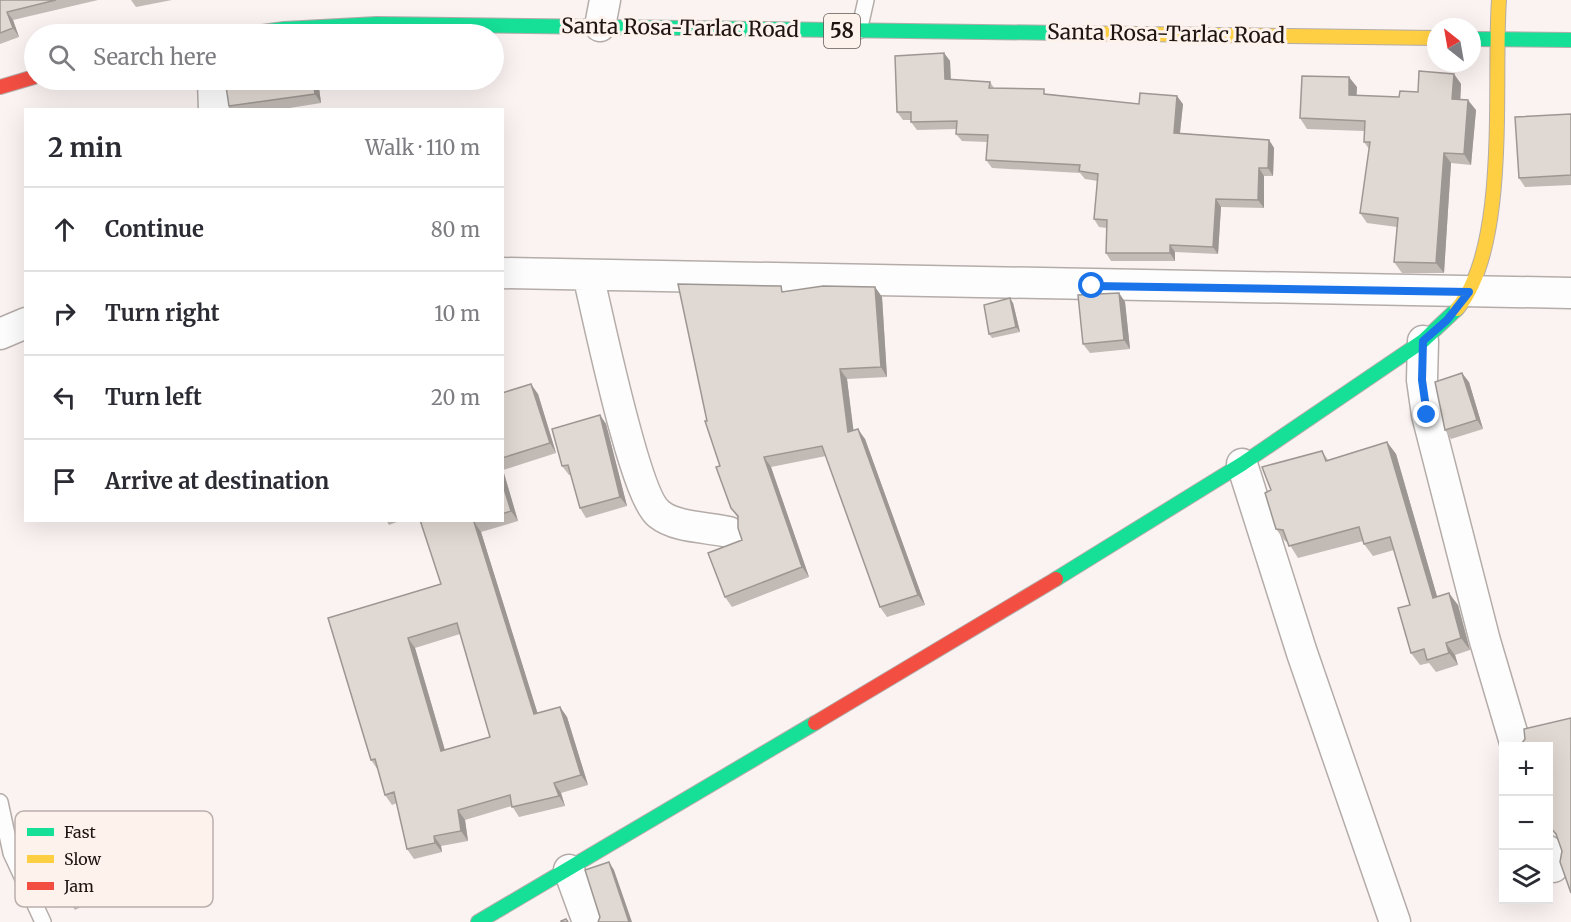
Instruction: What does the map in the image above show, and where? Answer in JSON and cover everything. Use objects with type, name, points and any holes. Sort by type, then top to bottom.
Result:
[{"type":"main road","points":[[478,922],[994,617],[1242,464],[1423,341],[1447,320],[1469,292],[1489,222],[1493,173],[1495,39],[1499,0]]},
{"type":"main road","name":"Santa Rosa-Tarlac Road","points":[[377,24],[603,13],[859,31],[1427,38]]},
{"type":"main road","points":[[1481,39],[1571,40]]},
{"type":"main road","points":[[0,87],[24,80]]},
{"type":"street","points":[[213,90],[214,108]]},
{"type":"street","points":[[504,273],[1571,294]]},
{"type":"street","points":[[588,275],[633,457],[650,504],[659,514],[673,521],[729,532]]},
{"type":"street","points":[[0,334],[24,324]]},
{"type":"street","points":[[1423,341],[1422,380],[1427,415],[1485,641],[1515,742]]},
{"type":"street","points":[[1242,464],[1302,653],[1395,922]]},
{"type":"street","points":[[569,870],[588,922]]},
{"type":"lane","points":[[859,31],[866,0]]},
{"type":"lane","points":[[0,802],[15,861]]},
{"type":"lane","points":[[36,907],[43,922]]},
{"type":"building","points":[[0,0],[56,0],[7,12],[13,28],[0,33]]},
{"type":"building","points":[[944,53],[945,79],[990,82],[989,88],[1044,89],[1044,94],[1139,104],[1140,93],[1177,96],[1174,133],[1269,140],[1268,168],[1259,168],[1258,200],[1216,199],[1213,247],[1170,245],[1170,253],[1106,253],[1107,220],[1094,219],[1098,174],[1079,171],[1080,165],[986,160],[988,135],[956,134],[957,121],[911,122],[911,112],[897,112],[895,56]]},
{"type":"building","points":[[1419,71],[1454,74],[1452,99],[1468,100],[1464,154],[1444,153],[1436,263],[1394,262],[1398,218],[1360,213],[1370,142],[1364,142],[1365,121],[1300,118],[1302,76],[1349,77],[1349,95],[1399,97],[1400,91],[1418,92]]},
{"type":"building","points":[[227,90],[314,90],[315,94],[229,106]]},
{"type":"building","points":[[1571,114],[1571,175],[1519,178],[1515,117]]},
{"type":"building","points":[[678,284],[781,286],[782,292],[823,286],[875,287],[881,367],[840,369],[848,432],[858,429],[918,595],[880,607],[822,446],[764,457],[802,567],[725,597],[708,553],[742,540],[738,528],[738,516],[731,508],[716,467],[720,466],[705,421],[707,421]]},
{"type":"building","points":[[1119,293],[1124,340],[1083,344],[1078,295]]},
{"type":"building","points":[[1010,298],[1016,327],[989,334],[984,305]]},
{"type":"building","points":[[1462,373],[1477,420],[1445,430],[1435,382]]},
{"type":"building","points":[[531,384],[550,443],[504,457],[504,392]]},
{"type":"building","points":[[600,415],[620,497],[580,508],[568,465],[562,466],[552,429]]},
{"type":"building","points":[[1387,442],[1433,598],[1449,593],[1461,638],[1446,643],[1449,653],[1427,660],[1424,649],[1411,653],[1398,608],[1410,605],[1390,537],[1364,544],[1359,527],[1289,546],[1283,530],[1276,529],[1265,493],[1271,490],[1262,467],[1322,451],[1326,461]]},
{"type":"building","points":[[504,488],[511,511],[504,513]]},
{"type":"building","points":[[421,522],[474,522],[534,714],[560,707],[581,775],[554,783],[559,796],[512,807],[510,795],[458,810],[461,831],[434,836],[435,843],[407,849],[394,792],[385,795],[375,759],[371,760],[328,618],[441,584]],"holes":[[[457,623],[490,737],[441,751],[408,638]]]},
{"type":"building","points":[[1571,718],[1571,893],[1560,862],[1562,851],[1553,831],[1553,742],[1523,742],[1525,739],[1524,729]]},
{"type":"building","points":[[609,862],[629,922],[598,922],[600,917],[585,870]]},
{"type":"traffic: fast","points":[[504,26],[1064,33]]},
{"type":"traffic: fast","points":[[1481,39],[1571,40]]},
{"type":"traffic: fast","points":[[1056,579],[1242,464],[1423,341],[1457,309]]},
{"type":"traffic: fast","points":[[478,922],[815,723]]},
{"type":"traffic: slow","points":[[1457,309],[1474,281],[1485,246],[1492,205],[1496,161],[1499,0]]},
{"type":"traffic: slow","points":[[1064,33],[1427,38]]},
{"type":"traffic: jam","points":[[0,87],[24,80]]},
{"type":"traffic: jam","points":[[815,723],[1056,579]]},
{"type":"route","points":[[1092,286],[1469,292],[1447,320],[1423,341],[1422,380],[1427,415]]}]
